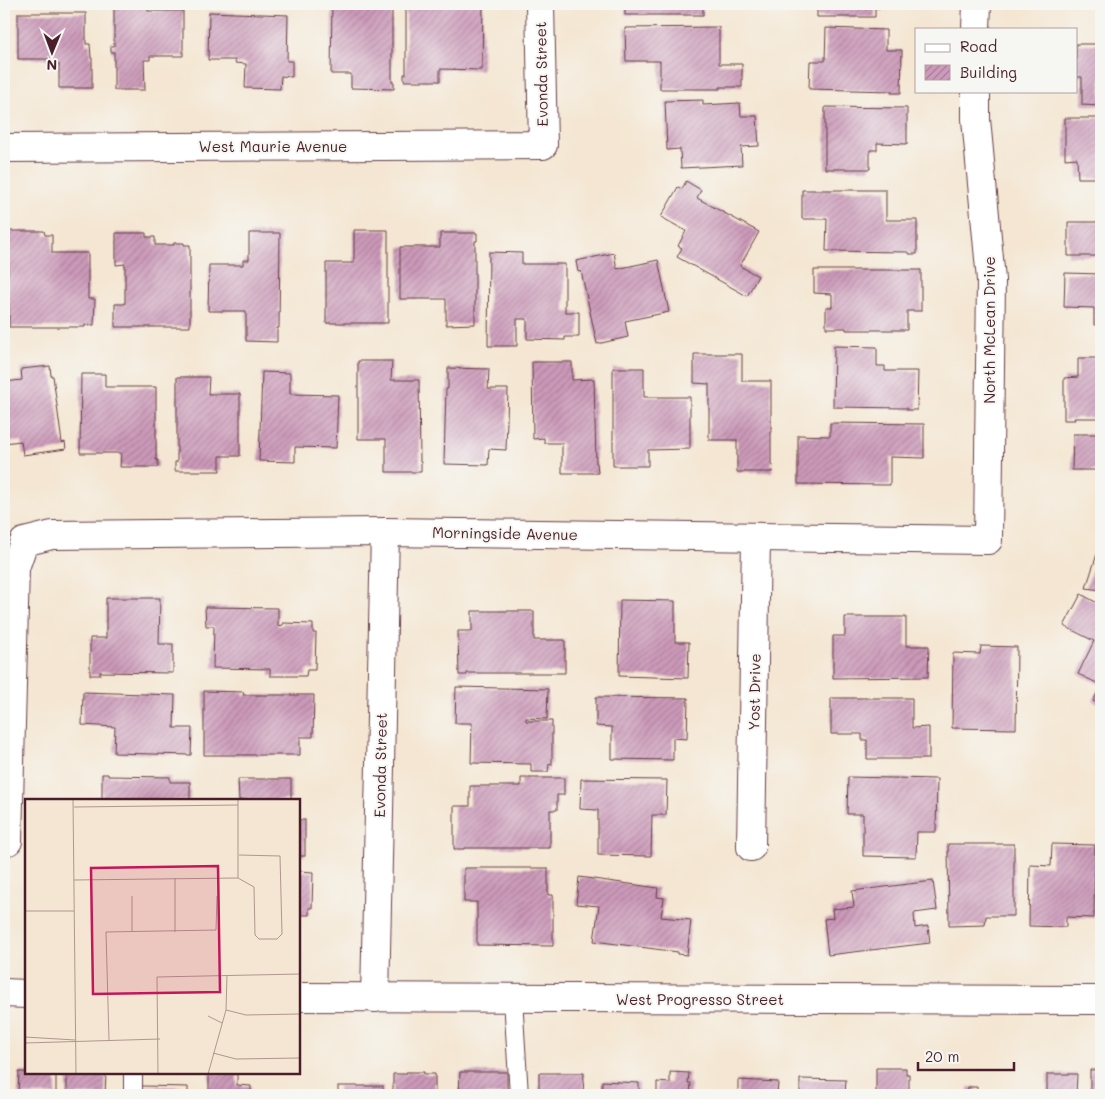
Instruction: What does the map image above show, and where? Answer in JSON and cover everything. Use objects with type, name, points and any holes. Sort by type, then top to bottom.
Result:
[{"type":"street","name":"Evonda Street","points":[[540,4],[543,145]]},
{"type":"street","points":[[976,4],[976,28]]},
{"type":"street","name":"North McLean Drive","points":[[976,92],[976,119],[991,280],[988,540]]},
{"type":"street","name":"West Maurie Avenue","points":[[4,148],[543,145]]},
{"type":"street","name":"Evonda Street","points":[[375,998],[385,532]]},
{"type":"street","name":"Morningside Avenue","points":[[8,841],[15,568],[24,542],[52,536],[385,532],[988,540]]},
{"type":"street","name":"Yost Drive","points":[[751,847],[756,537]]},
{"type":"street","points":[[4,993],[25,994]]},
{"type":"street","name":"West Progresso Street","points":[[300,997],[1101,1000]]},
{"type":"lane","points":[[513,999],[519,1095]]},
{"type":"lane","points":[[133,1074],[133,1095]]},
{"type":"building","points":[[114,4],[148,4],[148,11],[183,11],[183,56],[150,56],[150,60],[144,60],[145,90],[114,90],[114,52],[111,52],[111,46],[114,46]]},
{"type":"building","points":[[332,4],[392,4],[392,82],[394,82],[394,89],[351,88],[351,74],[331,74]]},
{"type":"building","points":[[406,4],[483,4],[482,70],[440,69],[440,81],[404,81],[404,74],[406,74]]},
{"type":"building","points":[[625,4],[703,4],[703,15],[625,15]]},
{"type":"building","points":[[817,4],[880,4],[880,8],[875,8],[875,17],[817,17]]},
{"type":"building","points":[[209,12],[288,15],[287,61],[292,61],[292,77],[281,76],[280,89],[245,88],[246,64],[235,63],[235,60],[208,60]]},
{"type":"building","points":[[18,13],[86,13],[86,44],[90,44],[92,58],[92,88],[59,88],[59,64],[51,64],[51,59],[18,59]]},
{"type":"building","points":[[719,27],[719,64],[742,64],[742,87],[660,89],[660,61],[626,61],[625,28]]},
{"type":"building","points":[[826,28],[886,30],[886,50],[902,50],[901,93],[891,93],[892,91],[809,89],[810,61],[825,61]]},
{"type":"building","points":[[1078,44],[1101,44],[1101,106],[1082,105],[1082,77],[1078,77]]},
{"type":"building","points":[[703,100],[703,105],[740,103],[741,116],[757,116],[759,146],[741,147],[742,165],[681,168],[680,149],[667,150],[665,101]]},
{"type":"building","points":[[825,107],[907,108],[907,144],[877,143],[877,150],[870,150],[870,169],[825,169]]},
{"type":"building","points":[[1065,118],[1101,118],[1101,178],[1078,178],[1077,158],[1065,159]]},
{"type":"building","points":[[686,181],[701,190],[697,198],[759,232],[740,266],[758,276],[747,296],[677,257],[682,248],[678,246],[686,231],[661,217],[678,187],[682,189]]},
{"type":"building","points":[[802,190],[886,190],[886,220],[917,220],[917,254],[909,254],[909,252],[826,251],[827,219],[802,219]]},
{"type":"building","points":[[1098,217],[1101,217],[1101,256],[1068,256],[1068,222],[1098,222]]},
{"type":"building","points":[[354,230],[388,230],[388,323],[326,323],[326,263],[354,263]]},
{"type":"building","points":[[9,231],[44,231],[45,235],[52,235],[52,253],[88,253],[88,299],[95,299],[94,325],[85,325],[85,327],[9,327],[9,304],[7,304]]},
{"type":"building","points":[[116,233],[146,233],[146,237],[155,237],[155,245],[184,243],[184,245],[190,245],[190,327],[115,327],[115,304],[125,304],[125,264],[116,265]]},
{"type":"building","points":[[249,233],[280,233],[279,328],[277,328],[277,342],[246,341],[246,311],[208,311],[209,265],[243,265],[243,260],[249,260]]},
{"type":"building","points":[[440,233],[477,233],[477,241],[475,241],[475,324],[446,325],[446,299],[400,299],[400,247],[440,247]]},
{"type":"building","points":[[489,252],[522,253],[522,264],[565,264],[565,312],[579,312],[579,337],[565,337],[565,340],[527,339],[527,319],[517,319],[517,346],[488,346]]},
{"type":"building","points":[[614,253],[617,269],[658,260],[669,312],[625,321],[628,337],[597,344],[581,271],[578,272],[576,261]]},
{"type":"building","points":[[814,270],[921,270],[921,311],[907,311],[907,330],[846,330],[846,328],[826,328],[826,307],[832,307],[832,294],[814,293]]},
{"type":"building","points":[[1065,273],[1101,274],[1101,325],[1094,325],[1094,308],[1064,307]]},
{"type":"building","points":[[834,346],[877,347],[877,366],[885,366],[885,371],[918,371],[917,410],[907,410],[907,408],[833,407]]},
{"type":"building","points":[[694,354],[742,354],[742,381],[771,381],[772,472],[737,472],[737,440],[709,440],[709,384],[694,383]]},
{"type":"building","points":[[1078,358],[1101,358],[1101,418],[1064,420],[1064,378],[1078,377]]},
{"type":"building","points":[[358,361],[392,361],[391,380],[419,380],[421,472],[386,472],[386,439],[358,439]]},
{"type":"building","points":[[532,362],[572,362],[572,380],[594,379],[596,463],[598,473],[562,473],[562,443],[544,443],[544,438],[533,439]]},
{"type":"building","points":[[50,366],[62,443],[65,442],[66,449],[23,455],[21,441],[4,443],[4,382],[22,380],[21,369]]},
{"type":"building","points":[[448,368],[489,369],[488,389],[508,389],[506,450],[489,449],[488,465],[444,464]]},
{"type":"building","points":[[613,368],[644,368],[644,397],[690,397],[690,449],[648,450],[648,466],[613,466]]},
{"type":"building","points":[[262,372],[290,373],[290,394],[338,395],[336,448],[295,447],[295,462],[259,461]]},
{"type":"building","points":[[81,374],[105,374],[105,387],[156,387],[156,460],[158,460],[158,467],[120,467],[121,453],[80,453]]},
{"type":"building","points":[[177,377],[209,377],[208,394],[240,394],[240,456],[220,456],[220,471],[175,471],[175,462],[177,462]]},
{"type":"building","points":[[830,423],[924,424],[924,458],[890,457],[890,485],[798,484],[798,435],[830,436]]},
{"type":"building","points":[[1073,434],[1101,434],[1101,470],[1072,470]]},
{"type":"building","points":[[1097,554],[1101,555],[1101,590],[1086,588]]},
{"type":"building","points":[[1081,594],[1101,605],[1101,685],[1078,674],[1094,641],[1064,626]]},
{"type":"building","points":[[106,598],[160,598],[159,644],[173,644],[173,673],[100,672],[100,675],[90,675],[90,638],[106,638]]},
{"type":"building","points":[[620,600],[675,601],[675,642],[689,642],[688,678],[619,676]]},
{"type":"building","points":[[205,607],[278,608],[278,626],[283,625],[283,623],[313,624],[313,633],[316,633],[315,670],[307,670],[306,676],[270,676],[270,669],[213,668],[214,626],[206,626]]},
{"type":"building","points":[[472,611],[534,611],[534,640],[565,640],[565,673],[467,673],[467,675],[459,675],[458,631],[472,631]]},
{"type":"building","points":[[845,617],[906,617],[906,646],[929,646],[928,677],[833,678],[833,636],[845,636]]},
{"type":"building","points":[[981,646],[1017,647],[1016,729],[952,728],[953,653],[980,654]]},
{"type":"building","points":[[1101,685],[1101,705],[1093,701]]},
{"type":"building","points":[[456,687],[548,689],[547,719],[526,718],[526,721],[552,721],[552,765],[549,764],[548,772],[531,772],[531,764],[471,763],[472,723],[455,723]]},
{"type":"building","points":[[204,691],[244,692],[243,695],[314,695],[313,737],[300,737],[300,755],[204,755]]},
{"type":"building","points":[[83,692],[175,695],[174,728],[192,728],[191,755],[114,753],[115,727],[82,725]]},
{"type":"building","points":[[596,697],[688,698],[687,739],[673,738],[673,760],[612,759],[612,727],[596,726]]},
{"type":"building","points":[[831,698],[912,698],[912,728],[929,727],[929,759],[867,759],[867,740],[862,740],[862,734],[831,734]]},
{"type":"building","points":[[102,774],[108,774],[108,776],[170,777],[170,782],[190,782],[190,799],[102,799]]},
{"type":"building","points":[[848,777],[937,779],[936,832],[917,832],[916,857],[863,856],[863,814],[847,814]]},
{"type":"building","points":[[521,778],[564,778],[564,795],[557,795],[557,810],[550,810],[550,848],[454,849],[454,806],[470,806],[470,786],[521,786]]},
{"type":"building","points":[[238,779],[291,779],[291,799],[239,799]]},
{"type":"building","points":[[581,779],[667,780],[666,815],[652,815],[651,856],[598,855],[598,810],[580,809]]},
{"type":"building","points":[[300,820],[305,820],[305,856],[300,856]]},
{"type":"building","points":[[948,844],[1014,844],[1014,916],[986,916],[985,925],[949,926]]},
{"type":"building","points":[[1052,844],[1095,845],[1094,918],[1066,917],[1066,927],[1029,926],[1030,865],[1051,866]]},
{"type":"building","points":[[464,868],[548,868],[548,895],[553,895],[553,946],[477,945],[477,902],[464,902]]},
{"type":"building","points":[[300,871],[313,872],[312,908],[309,908],[309,915],[300,915]]},
{"type":"building","points":[[579,877],[658,888],[657,897],[664,898],[661,917],[691,920],[687,955],[678,954],[678,952],[594,941],[599,906],[576,904]]},
{"type":"building","points":[[933,881],[937,910],[914,913],[915,928],[928,926],[930,943],[828,955],[824,919],[833,918],[832,909],[854,907],[852,891]]},
{"type":"building","points":[[1099,1064],[1101,1064],[1101,1095],[1090,1095],[1090,1070],[1099,1070]]},
{"type":"building","points":[[876,1068],[906,1068],[906,1074],[909,1074],[909,1095],[876,1095]]},
{"type":"building","points":[[19,1072],[25,1072],[25,1074],[56,1074],[56,1095],[18,1095]]},
{"type":"building","points":[[406,1072],[435,1074],[435,1095],[393,1095],[393,1074],[406,1074]]},
{"type":"building","points":[[460,1072],[507,1072],[507,1095],[459,1095]]},
{"type":"building","points":[[670,1072],[689,1073],[688,1083],[691,1083],[690,1095],[657,1095],[657,1082],[670,1083]]},
{"type":"building","points":[[539,1073],[584,1073],[583,1095],[539,1095]]},
{"type":"building","points":[[67,1074],[106,1074],[105,1095],[67,1095]]},
{"type":"building","points":[[209,1074],[237,1074],[237,1085],[251,1086],[251,1095],[209,1095]]},
{"type":"building","points":[[1047,1074],[1077,1074],[1076,1095],[1047,1095]]},
{"type":"building","points":[[800,1079],[846,1080],[845,1095],[800,1095]]},
{"type":"building","points":[[738,1080],[778,1082],[777,1095],[738,1095]]},
{"type":"building","points":[[602,1081],[639,1083],[639,1095],[602,1095]]},
{"type":"building","points":[[142,1086],[188,1087],[188,1095],[142,1095]]},
{"type":"building","points":[[338,1086],[383,1086],[383,1095],[338,1095]]},
{"type":"building","points":[[968,1087],[977,1087],[977,1092],[995,1092],[995,1095],[935,1095],[935,1093],[968,1093]]}]
